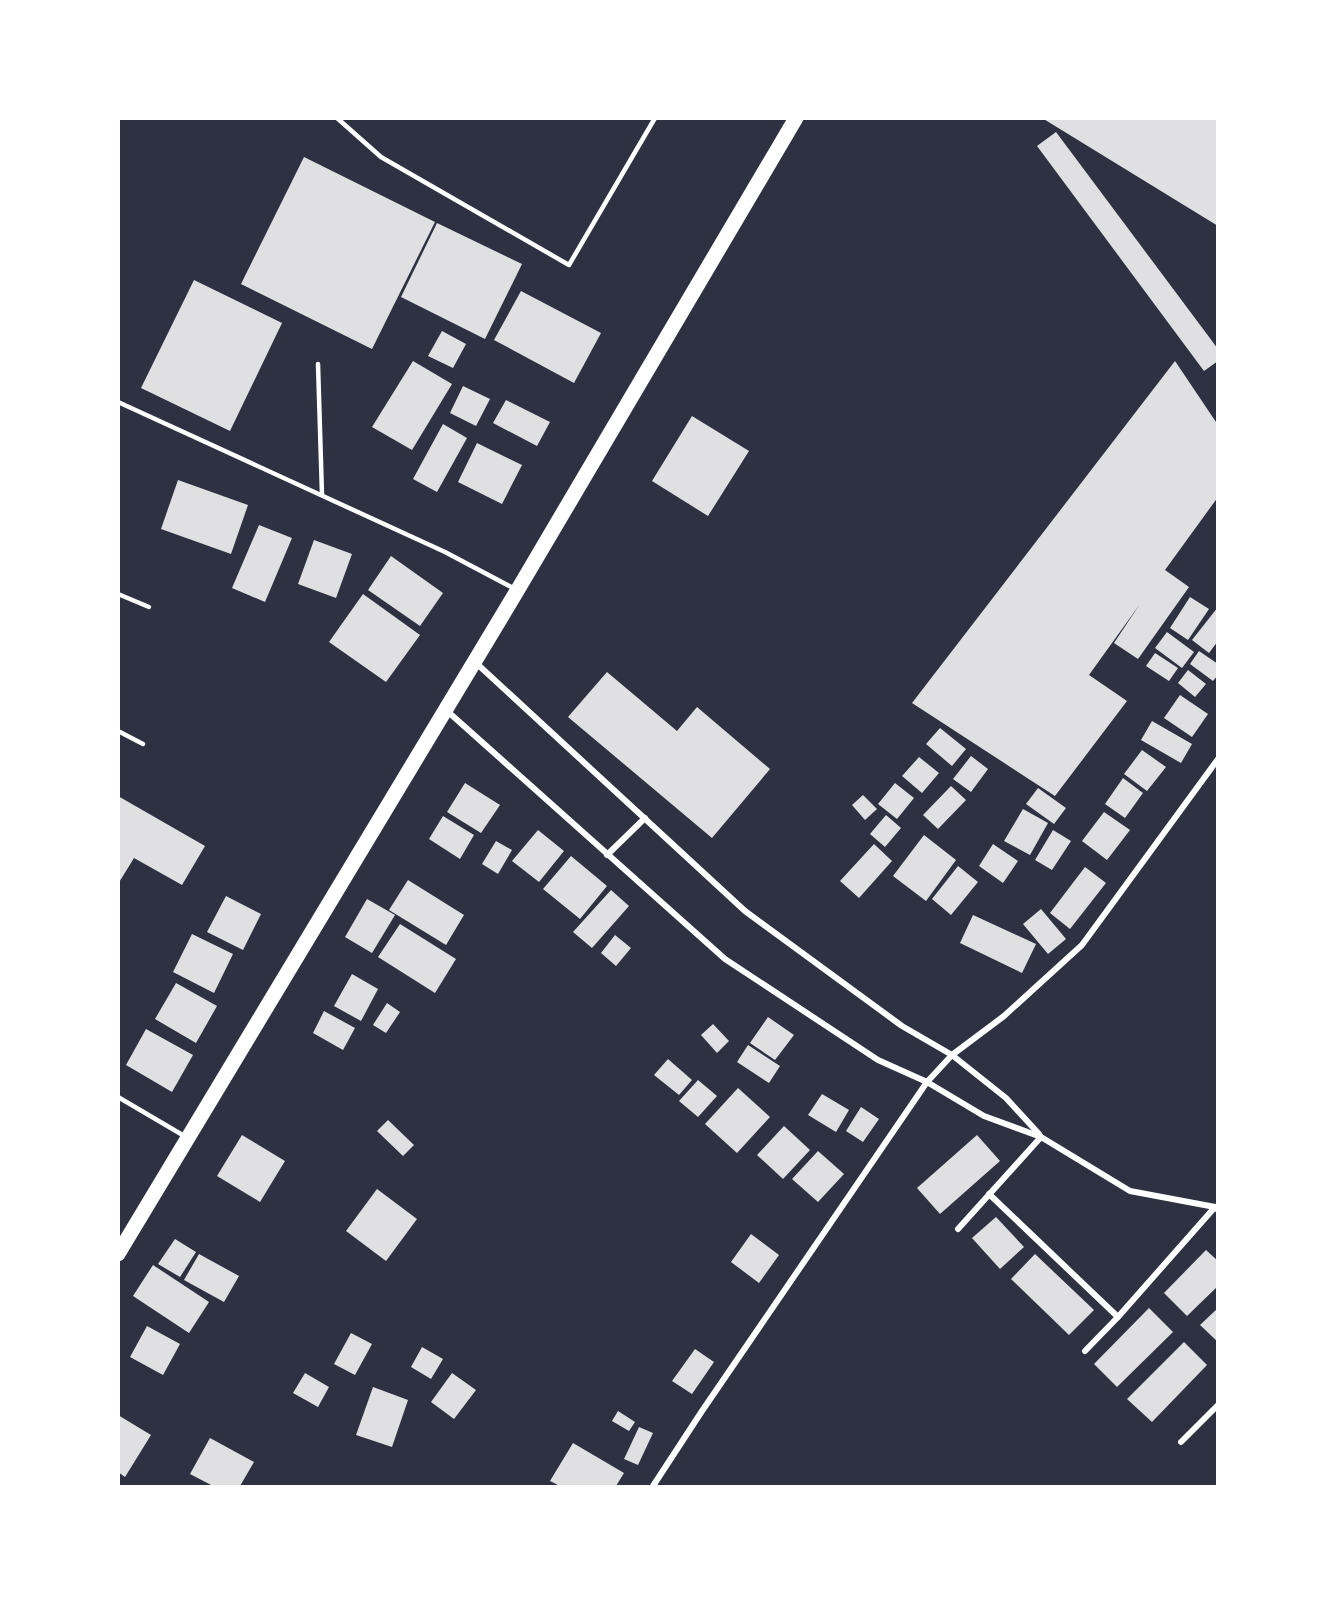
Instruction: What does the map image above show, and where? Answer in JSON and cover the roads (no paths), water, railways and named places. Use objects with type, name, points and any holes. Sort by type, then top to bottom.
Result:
[{"type":"main road","points":[[118,1254],[446,710],[796,118]]},
{"type":"street","points":[[474,662],[745,911],[902,1026],[952,1055],[1006,1098],[1041,1137]]},
{"type":"street","points":[[446,710],[725,959],[878,1060],[927,1082],[984,1116],[1041,1137],[1130,1191],[1216,1209]]},
{"type":"street","points":[[653,1486],[927,1082],[952,1055],[1004,1016],[1082,945],[1218,759]]},
{"type":"street","points":[[607,855],[645,818]]},
{"type":"street","points":[[958,1229],[1041,1137]]},
{"type":"street","points":[[989,1194],[1118,1317]]},
{"type":"street","points":[[1085,1351],[1216,1209]]},
{"type":"street","points":[[1181,1442],[1218,1405]]},
{"type":"lane","points":[[337,118],[381,157],[569,265],[655,118]]},
{"type":"lane","points":[[318,364],[322,495]]},
{"type":"lane","points":[[118,402],[445,552],[517,591]]},
{"type":"lane","points":[[118,594],[149,608]]},
{"type":"lane","points":[[118,731],[143,744]]},
{"type":"lane","points":[[118,1097],[189,1138]]}]
